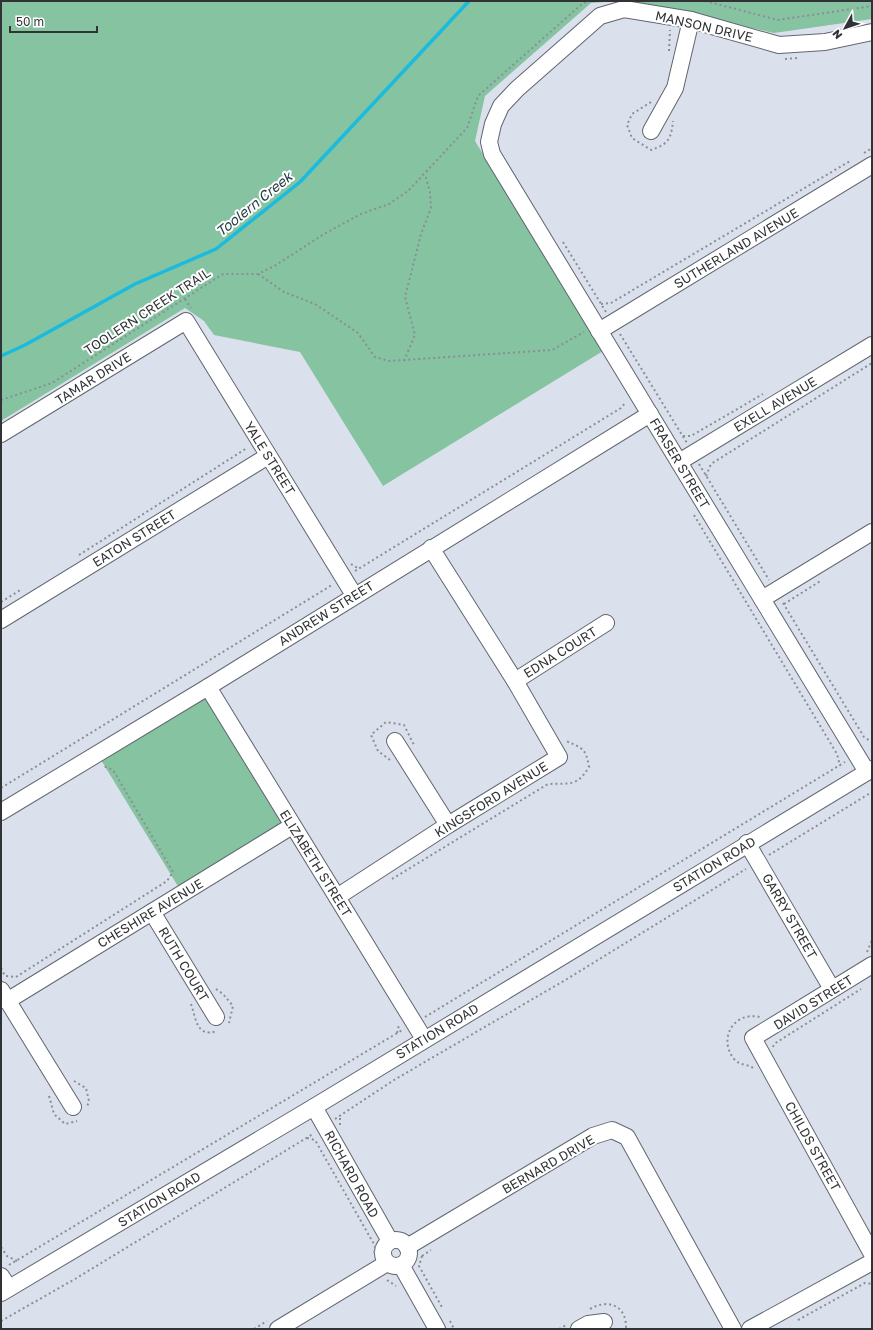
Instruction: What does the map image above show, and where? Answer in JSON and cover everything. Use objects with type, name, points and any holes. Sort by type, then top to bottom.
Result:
[{"type":"street","name":"MANSON DRIVE","points":[[492,154],[489,142],[493,124],[501,106],[516,88],[600,16],[624,9],[690,20],[779,45],[826,42],[872,32]]},
{"type":"street","points":[[651,131],[675,88],[690,20]]},
{"type":"street","name":"FRASER STREET","points":[[492,154],[592,332],[648,420],[679,462],[857,755],[870,770]]},
{"type":"street","name":"SUTHERLAND AVENUE","points":[[592,332],[872,165]]},
{"type":"street","name":"TAMAR DRIVE","points":[[1,434],[186,321]]},
{"type":"street","name":"YALE STREET","points":[[186,321],[335,582],[354,595]]},
{"type":"street","name":"EXELL AVENUE","points":[[679,462],[872,345]]},
{"type":"street","name":"ANDREW STREET","points":[[1,812],[208,687],[430,548],[648,420]]},
{"type":"street","name":"EATON STREET","points":[[1,620],[264,458]]},
{"type":"street","points":[[762,599],[872,532]]},
{"type":"street","name":"KINGSFORD AVENUE","points":[[337,897],[448,825],[559,757],[515,681],[430,548]]},
{"type":"street","name":"EDNA COURT","points":[[515,681],[606,623]]},
{"type":"street","name":"ELIZABETH STREET","points":[[208,687],[337,897],[420,1018],[424,1039]]},
{"type":"street","points":[[395,741],[448,825]]},
{"type":"street","name":"STATION ROAD","points":[[4,1281],[314,1107],[870,770]]},
{"type":"street","name":"CHESHIRE AVENUE","points":[[4,995],[152,912],[292,826]]},
{"type":"street","name":"GARRY STREET","points":[[747,844],[832,989]]},
{"type":"street","name":"RUTH COURT","points":[[152,912],[216,1017]]},
{"type":"street","name":"DAVID STREET","points":[[753,1038],[832,989],[869,961]]},
{"type":"street","points":[[4,995],[73,1107]]},
{"type":"street","name":"CHILDS STREET","points":[[753,1038],[872,1254]]},
{"type":"street","name":"RICHARD ROAD","points":[[314,1107],[390,1241]]},
{"type":"street","name":"BERNARD DRIVE","points":[[407,1247],[593,1136],[612,1130],[627,1137],[733,1329]]},
{"type":"street","points":[[278,1329],[389,1265],[409,1255],[407,1247],[402,1241],[390,1241],[386,1244],[383,1251],[383,1256],[389,1265],[437,1329]]},
{"type":"street","points":[[750,1329],[872,1262]]},
{"type":"street","points":[[579,1329],[588,1324],[604,1322]]},
{"type":"path","name":"TOOLERN CREEK TRAIL","points":[[1,400],[52,383],[223,274],[258,274],[276,265],[324,234],[361,214],[389,204],[408,191],[467,128],[478,96],[582,2],[588,1]]},
{"type":"path","points":[[705,1],[778,20],[872,6]]},
{"type":"path","points":[[859,156],[872,148]]},
{"type":"path","points":[[601,304],[611,303],[852,160]]},
{"type":"path","points":[[404,361],[415,335],[405,297],[421,234],[431,208],[430,192],[425,174]]},
{"type":"path","points":[[258,274],[284,292],[315,304],[358,333],[376,357],[389,361],[552,350],[592,332]]},
{"type":"path","points":[[706,476],[711,464],[872,363]]},
{"type":"path","points":[[622,396],[626,402],[648,420],[670,416]]},
{"type":"path","points":[[1,788],[614,412],[626,402]]},
{"type":"path","points":[[79,555],[247,449],[249,444],[264,458]]},
{"type":"path","points":[[693,515],[837,754],[840,766]]},
{"type":"path","points":[[1,602],[26,587]]},
{"type":"path","points":[[392,761],[378,751],[371,735],[386,722],[404,725],[416,749]]},
{"type":"path","points":[[392,879],[548,784],[573,783],[582,778],[589,767],[587,753],[578,746],[565,741]]},
{"type":"path","points":[[4,1281],[17,1261],[857,755]]},
{"type":"path","points":[[1,968],[5,976],[16,977],[167,881],[173,872],[113,770],[100,765]]},
{"type":"path","points":[[1,1321],[75,1279],[307,1138],[394,1080],[568,978],[872,792]]},
{"type":"path","points":[[869,961],[872,940]]},
{"type":"path","points":[[773,1053],[774,1044],[865,986]]},
{"type":"path","points":[[756,1073],[752,1066],[744,1066],[735,1060],[728,1048],[729,1031],[737,1021],[750,1015],[765,1019]]},
{"type":"path","points":[[307,1138],[315,1140],[375,1246],[373,1256],[389,1265],[387,1281],[395,1284],[399,1291]]},
{"type":"path","points":[[1,1247],[7,1256],[17,1261]]},
{"type":"path","points":[[422,1256],[435,1247]]},
{"type":"path","points":[[794,1322],[865,1284],[872,1284]]},
{"type":"green space","points":[[1,1],[619,1],[591,3],[485,96],[475,141],[603,351],[383,486],[300,352],[214,335],[204,321],[185,308],[1,421]]},
{"type":"green space","points":[[628,1],[872,1],[872,19],[774,33]]},
{"type":"green space","points":[[207,697],[284,824],[179,888],[101,760]]},
{"type":"waterway","name":"Toolern Creek","points":[[1,356],[25,345],[135,284],[216,249],[300,182],[469,1]]}]
